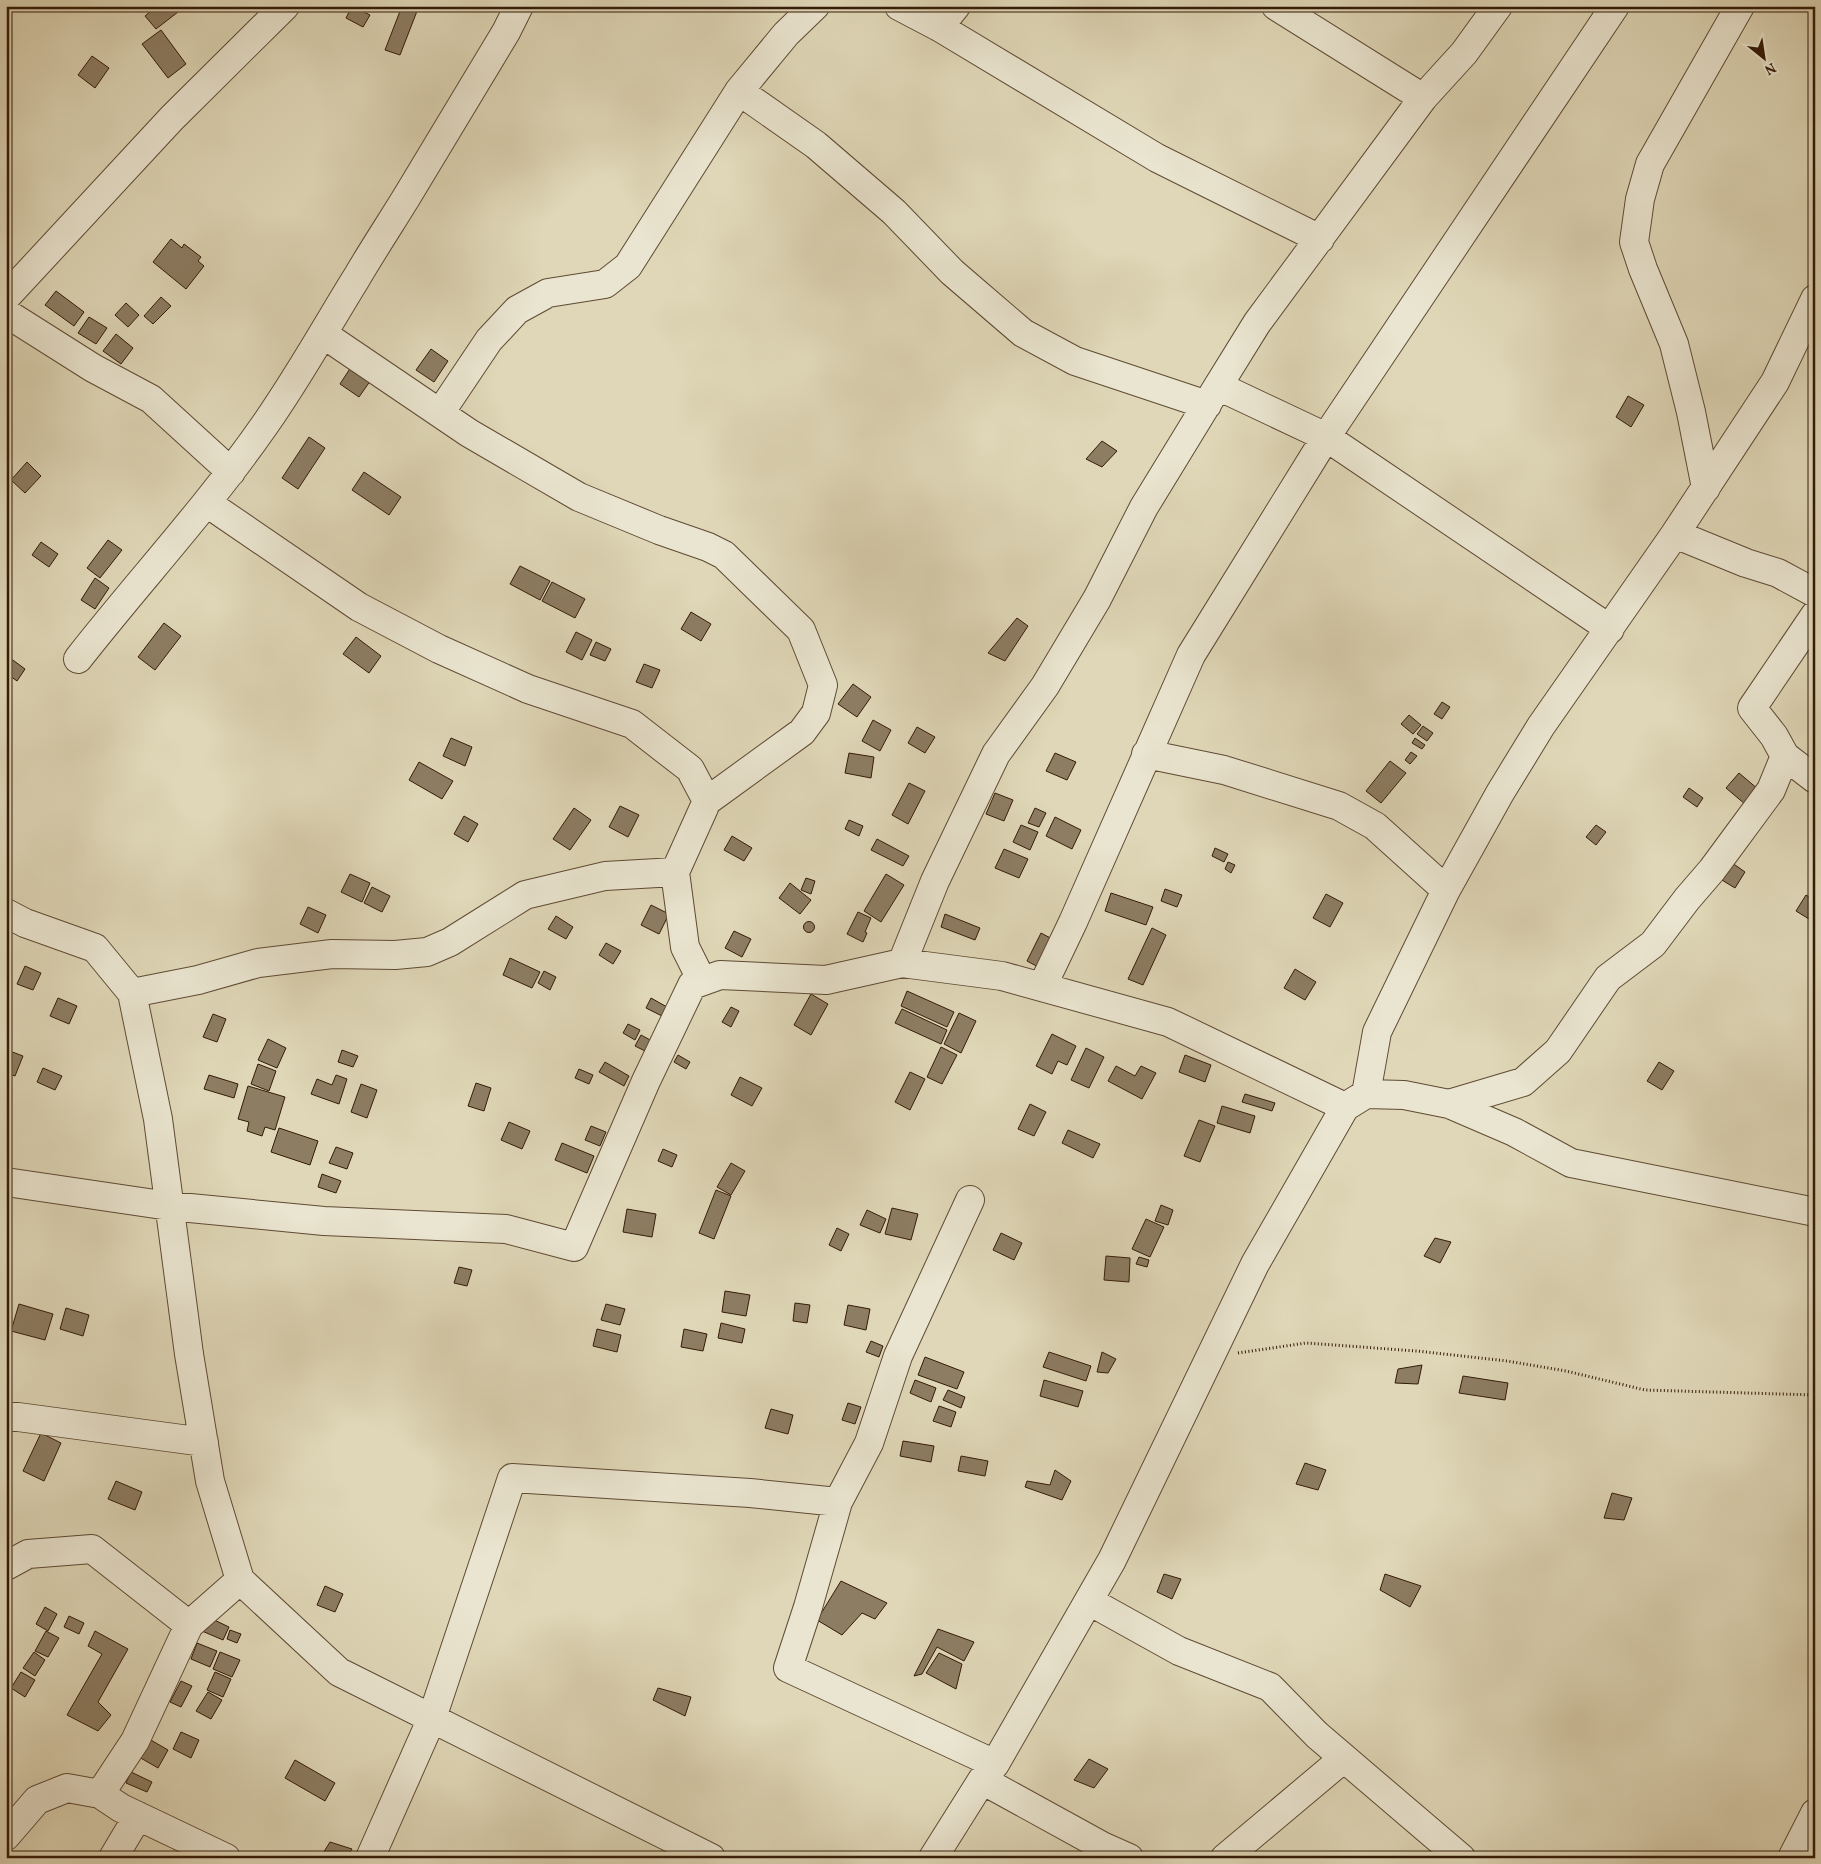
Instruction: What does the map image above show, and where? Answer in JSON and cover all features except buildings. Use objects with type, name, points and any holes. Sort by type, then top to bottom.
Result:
[{"type":"street","points":[[6,297],[172,118],[285,6]]},
{"type":"street","points":[[78,659],[206,503],[289,390],[409,194],[519,6]]},
{"type":"street","points":[[440,413],[489,340],[517,310],[548,293],[605,284],[628,266],[740,91],[786,34],[815,6]]},
{"type":"street","points":[[898,6],[940,27],[1157,158],[1320,239]]},
{"type":"street","points":[[940,27],[956,6]]},
{"type":"street","points":[[1276,6],[1423,98]]},
{"type":"street","points":[[902,963],[935,882],[996,754],[1045,686],[1102,591],[1144,507],[1257,322],[1423,98],[1464,52],[1498,6]]},
{"type":"street","points":[[1042,987],[1073,922],[1190,655],[1326,437],[1615,6]]},
{"type":"street","points":[[1706,488],[1691,412],[1674,344],[1634,242],[1640,199],[1650,164],[1740,6]]},
{"type":"street","points":[[740,91],[816,146],[894,212],[952,272],[1024,333],[1075,361],[1212,395],[1326,437],[1610,629]]},
{"type":"street","points":[[933,1858],[988,1772],[1112,1560],[1255,1264],[1355,1100],[1377,1032],[1446,890],[1500,793],[1541,726],[1676,534],[1775,382],[1815,299]]},
{"type":"street","points":[[6,313],[93,368],[151,399],[230,472]]},
{"type":"street","points":[[324,334],[469,433],[579,497],[724,555],[801,630],[823,685],[816,713],[802,732],[707,801],[675,872],[685,947],[702,981]]},
{"type":"street","points":[[206,503],[359,607],[423,640],[528,689],[632,724],[690,769],[707,801]]},
{"type":"street","points":[[1676,534],[1746,563],[1778,573],[1815,593]]},
{"type":"street","points":[[1815,614],[1752,708],[1774,736],[1784,756],[1815,779]]},
{"type":"street","points":[[1146,754],[1224,770],[1339,806],[1375,826],[1446,890]]},
{"type":"street","points":[[1449,1104],[1523,1082],[1558,1051],[1608,978],[1652,944],[1739,835],[1771,790],[1784,756]]},
{"type":"street","points":[[132,993],[198,980],[258,963],[332,954],[395,955],[427,952],[450,942],[525,895],[605,876],[675,872]]},
{"type":"street","points":[[6,913],[25,923],[95,948],[132,993],[158,1120],[189,1354],[210,1481],[240,1580],[339,1672],[711,1858]]},
{"type":"street","points":[[6,1182],[169,1206],[324,1221],[506,1230],[574,1247],[646,1081],[692,985],[720,975],[826,980],[902,963],[1002,976],[1168,1022],[1355,1100],[1404,1094],[1449,1104],[1514,1132],[1570,1163],[1815,1212]]},
{"type":"street","points":[[970,1200],[898,1356],[869,1443],[838,1502],[808,1607],[788,1668],[988,1772],[1102,1846],[1129,1858]]},
{"type":"street","points":[[6,1417],[18,1417],[204,1442]]},
{"type":"street","points":[[370,1858],[432,1718],[512,1478],[750,1492],[838,1502]]},
{"type":"street","points":[[6,1566],[28,1554],[92,1549],[189,1625]]},
{"type":"street","points":[[100,1794],[135,1741],[189,1625],[240,1580]]},
{"type":"street","points":[[1089,1601],[1179,1651],[1270,1687],[1317,1734],[1461,1858]]},
{"type":"street","points":[[1225,1858],[1344,1758]]},
{"type":"street","points":[[6,1836],[37,1800],[67,1788],[100,1794],[138,1816],[226,1858]]},
{"type":"street","points":[[1792,1858],[1815,1813]]},
{"type":"street","points":[[113,1858],[138,1816]]},
{"type":"path","points":[[1210,1357],[1306,1343],[1417,1351],[1507,1361],[1566,1371],[1646,1390],[1815,1395]]}]
